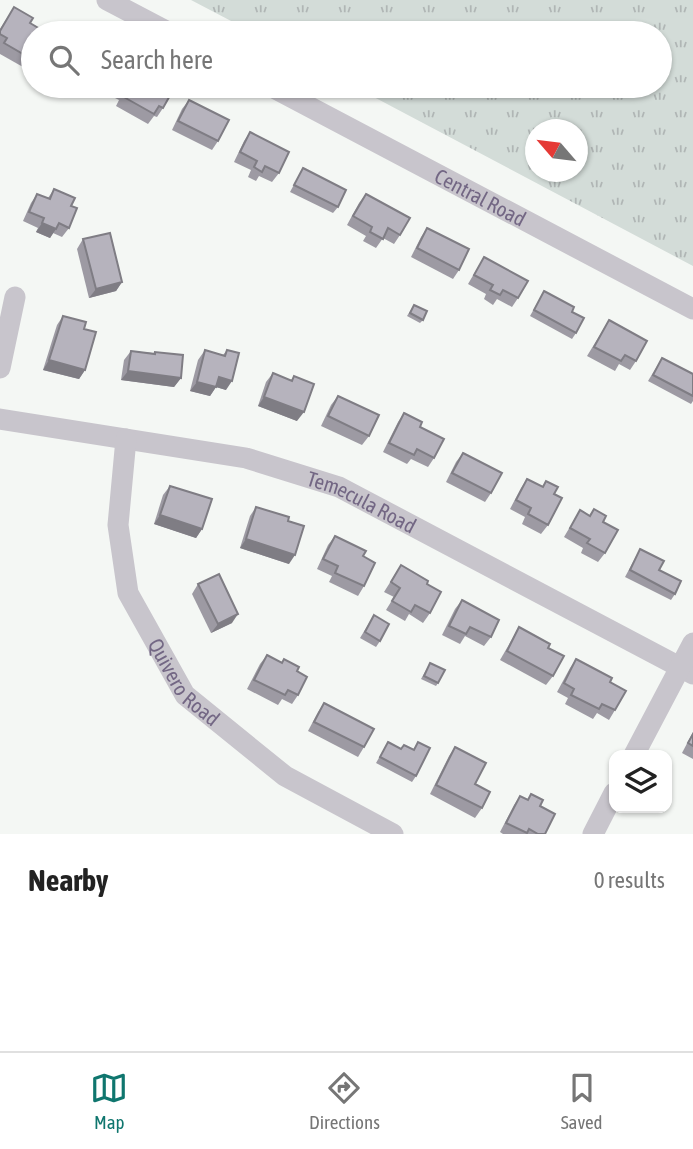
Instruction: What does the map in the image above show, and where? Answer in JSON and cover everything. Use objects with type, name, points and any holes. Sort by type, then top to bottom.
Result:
[{"type":"street","points":[[107,0],[147,21]]},
{"type":"street","name":"Central Road","points":[[293,98],[693,309]]},
{"type":"street","points":[[0,368],[15,297]]},
{"type":"street","name":"Temecula Road","points":[[0,419],[246,458],[339,487],[687,670]]},
{"type":"street","name":"Quivero Road","points":[[126,439],[118,525],[128,593],[185,695],[285,776],[393,834]]},
{"type":"street","points":[[637,750],[687,670],[693,643]]},
{"type":"street","points":[[593,834],[609,803]]},
{"type":"green space","points":[[191,0],[693,0],[693,266],[534,182],[588,182],[588,119],[525,119],[525,177],[376,98],[672,98],[672,21],[231,21]]},
{"type":"building","points":[[14,7],[33,18],[31,21],[21,21],[21,53],[4,43],[7,38],[0,34]]},
{"type":"building","points":[[126,98],[169,98],[163,108],[159,106],[154,114]]},
{"type":"building","points":[[189,100],[229,120],[218,141],[178,121]]},
{"type":"building","points":[[250,132],[289,152],[279,173],[265,166],[262,172],[254,167],[257,161],[240,152]]},
{"type":"building","points":[[303,168],[346,190],[338,207],[294,185]]},
{"type":"building","points":[[54,189],[75,198],[71,206],[77,208],[69,228],[59,223],[56,229],[42,223],[44,218],[29,212],[37,194],[50,199]]},
{"type":"building","points":[[366,194],[410,218],[400,235],[388,228],[383,239],[370,232],[372,227],[353,216]]},
{"type":"building","points":[[427,228],[469,249],[459,270],[417,248]]},
{"type":"building","points":[[110,233],[122,282],[96,289],[83,239]]},
{"type":"building","points":[[484,257],[528,281],[518,298],[503,290],[500,295],[490,290],[493,285],[474,275]]},
{"type":"building","points":[[544,291],[574,307],[572,312],[584,318],[576,333],[534,310]]},
{"type":"building","points":[[414,305],[427,311],[423,320],[410,313]]},
{"type":"building","points":[[63,316],[86,322],[84,329],[96,332],[85,370],[49,360]]},
{"type":"building","points":[[609,320],[647,341],[636,361],[625,355],[621,361],[594,347]]},
{"type":"building","points":[[205,350],[225,356],[227,350],[239,353],[232,381],[219,377],[216,387],[197,382]]},
{"type":"building","points":[[131,351],[183,355],[181,378],[128,371]]},
{"type":"building","points":[[662,358],[693,374],[693,396],[653,375]]},
{"type":"building","points":[[273,373],[292,381],[294,376],[314,384],[304,412],[264,397]]},
{"type":"building","points":[[338,396],[379,415],[369,436],[328,416]]},
{"type":"building","points":[[404,413],[422,422],[420,427],[444,439],[434,458],[417,449],[414,455],[389,443]]},
{"type":"building","points":[[463,453],[502,473],[491,493],[452,473]]},
{"type":"building","points":[[527,479],[543,487],[546,481],[558,487],[554,494],[562,498],[548,525],[528,514],[531,508],[516,500]]},
{"type":"building","points":[[170,486],[212,499],[202,529],[160,515]]},
{"type":"building","points":[[256,507],[289,517],[288,521],[304,526],[295,555],[246,539]]},
{"type":"building","points":[[594,509],[606,516],[603,522],[618,530],[605,553],[587,543],[590,539],[570,528],[580,510],[590,516]]},
{"type":"building","points":[[335,536],[366,551],[363,556],[375,563],[364,586],[335,573],[338,566],[323,559]]},
{"type":"building","points":[[640,549],[664,561],[659,570],[681,581],[675,594],[630,570]]},
{"type":"building","points":[[401,565],[441,592],[430,613],[415,605],[411,612],[392,601],[400,588],[391,582]]},
{"type":"building","points":[[219,574],[238,614],[218,624],[198,584]]},
{"type":"building","points":[[462,600],[499,620],[491,637],[470,627],[466,634],[449,626]]},
{"type":"building","points":[[374,615],[389,624],[380,641],[365,632]]},
{"type":"building","points":[[519,627],[550,644],[548,648],[564,656],[553,676],[507,651]]},
{"type":"building","points":[[267,655],[282,663],[284,659],[299,667],[297,671],[307,677],[298,695],[288,690],[285,695],[254,680]]},
{"type":"building","points":[[576,659],[612,678],[610,682],[626,691],[615,710],[602,704],[599,709],[571,695],[574,689],[564,683]]},
{"type":"building","points":[[430,663],[445,670],[438,683],[424,676]]},
{"type":"building","points":[[324,703],[374,729],[364,747],[314,722]]},
{"type":"building","points":[[388,742],[401,749],[404,745],[414,750],[418,742],[430,748],[416,776],[380,757]]},
{"type":"building","points":[[455,747],[486,763],[475,784],[490,792],[482,808],[436,785]]},
{"type":"building","points":[[531,794],[543,800],[540,806],[555,814],[545,834],[529,829],[527,833],[506,823],[520,796],[528,800]]}]
